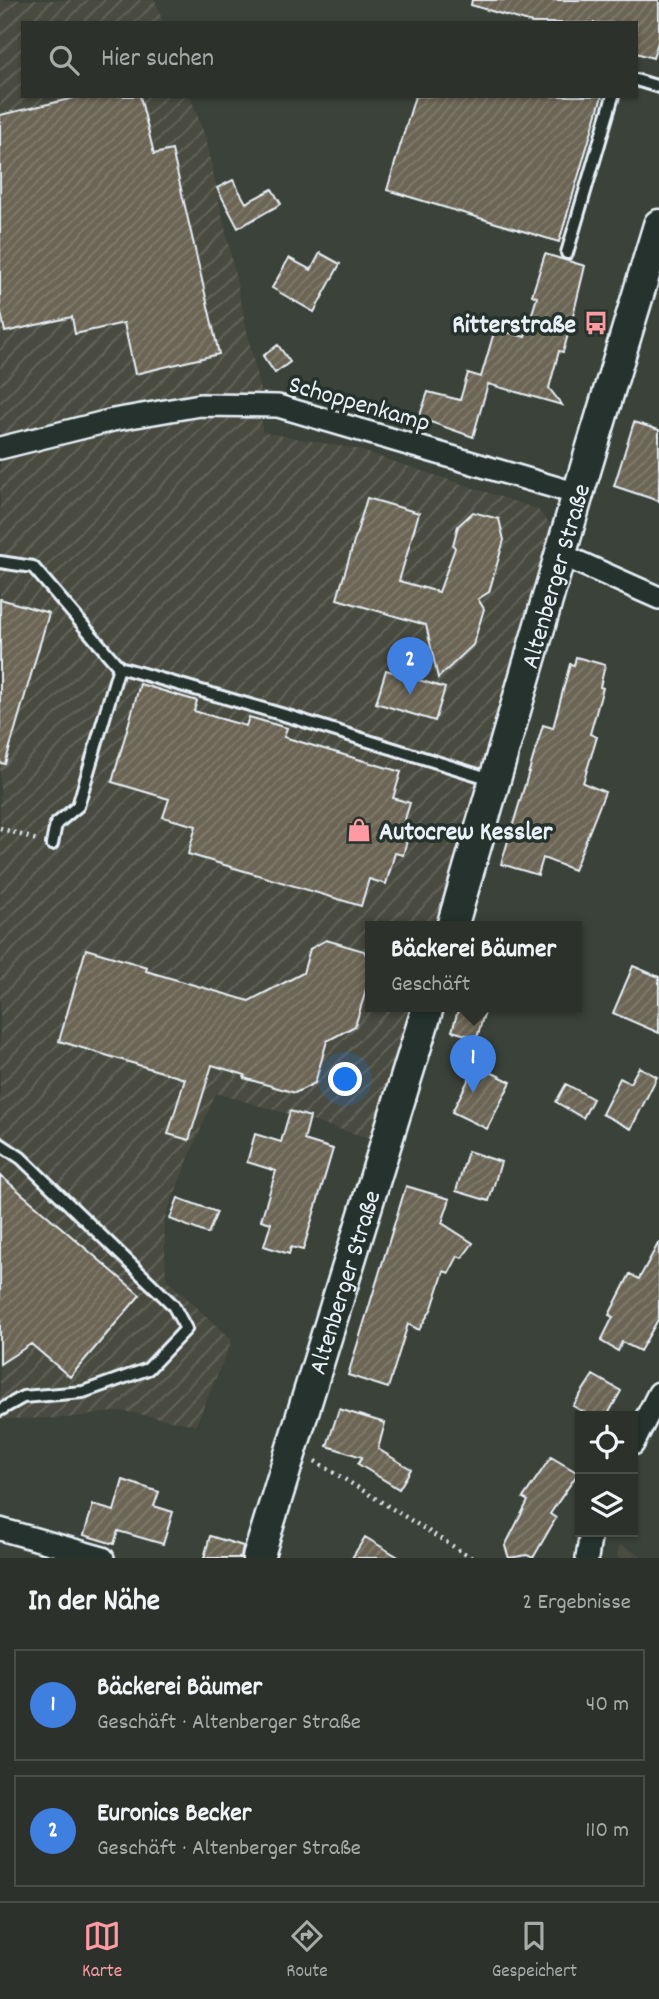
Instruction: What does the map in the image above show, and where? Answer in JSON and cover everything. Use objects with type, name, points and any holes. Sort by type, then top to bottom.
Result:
[{"type":"main road","name":"Altenberger Straße","points":[[454,921],[659,225]]},
{"type":"main road","name":"Altenberger Straße","points":[[258,1558],[426,1012]]},
{"type":"street","name":"Schoppenkamp","points":[[0,448],[113,420],[200,405],[278,405],[578,494]]},
{"type":"street","points":[[560,554],[659,598]]},
{"type":"street","points":[[638,1434],[659,1393]]},
{"type":"street","points":[[0,1529],[103,1558]]},
{"type":"street","points":[[587,1558],[590,1537]]},
{"type":"lane","points":[[638,81],[659,87]]},
{"type":"lane","points":[[567,253],[612,98]]},
{"type":"lane","points":[[0,562],[33,567],[119,667],[494,780]]},
{"type":"lane","points":[[51,844],[56,824],[78,806],[119,667]]},
{"type":"lane","points":[[0,1144],[21,1158],[173,1305],[186,1329],[148,1370],[83,1392],[23,1397],[0,1410]]},
{"type":"path","points":[[0,828],[37,840]]},
{"type":"path","points":[[293,1447],[472,1558]]},
{"type":"shaded area","points":[[0,0],[155,0],[162,21],[21,21],[21,98],[191,98],[206,139],[260,391],[262,432],[356,449],[537,509],[562,539],[449,921],[365,921],[365,1012],[422,1012],[383,1142],[216,1093],[164,1221],[166,1279],[232,1340],[196,1425],[122,1411],[66,1418],[0,1419]]},
{"type":"shaded area","points":[[619,1544],[646,1558],[617,1558]]},
{"type":"building","points":[[472,0],[659,0],[659,39],[653,58],[638,54],[638,21],[525,21],[471,5]]},
{"type":"building","points":[[74,98],[140,98],[154,154],[172,150],[219,354],[135,374],[124,323],[75,334],[72,317],[5,332],[0,308],[0,115]]},
{"type":"building","points":[[414,98],[601,98],[559,242],[387,190]]},
{"type":"building","points":[[233,180],[246,203],[272,189],[281,204],[238,228],[217,188]]},
{"type":"building","points":[[320,253],[340,264],[314,312],[272,288],[289,258],[311,270]]},
{"type":"building","points":[[545,254],[585,266],[563,352],[559,351],[549,388],[562,405],[488,384],[473,437],[419,418],[428,392],[460,400],[468,373],[481,377],[495,329],[525,337],[537,297],[532,295]]},
{"type":"building","points":[[278,345],[290,362],[275,373],[263,356]]},
{"type":"building","points":[[634,422],[659,430],[659,501],[614,486]]},
{"type":"building","points":[[367,498],[419,513],[399,581],[439,592],[455,548],[453,545],[458,526],[473,512],[499,519],[504,540],[489,592],[478,599],[484,609],[473,645],[438,678],[426,625],[337,599]]},
{"type":"building","points":[[0,599],[49,613],[5,764],[0,763]]},
{"type":"building","points":[[576,657],[605,665],[600,687],[603,688],[590,734],[597,737],[583,783],[605,792],[574,870],[543,858],[538,875],[501,864],[543,725],[553,728],[570,664],[574,665]]},
{"type":"building","points":[[386,670],[445,688],[435,721],[376,703]]},
{"type":"building","points":[[140,684],[197,701],[194,711],[246,726],[249,717],[287,728],[284,737],[401,772],[393,798],[410,803],[401,832],[408,837],[403,855],[395,853],[386,884],[369,879],[361,906],[188,854],[196,826],[163,817],[169,799],[112,782]]},
{"type":"building","points":[[326,940],[364,951],[365,993],[355,1026],[327,1041],[315,1083],[295,1093],[212,1065],[189,1140],[168,1134],[185,1079],[59,1041],[86,949],[147,967],[146,971],[249,1001],[303,973],[310,949]]},
{"type":"building","points":[[633,966],[659,977],[659,1033],[613,1013]]},
{"type":"building","points":[[458,1012],[485,1012],[477,1038],[452,1031]]},
{"type":"building","points":[[476,1065],[511,1082],[487,1129],[452,1112]]},
{"type":"building","points":[[639,1067],[657,1077],[631,1129],[602,1114],[620,1078],[630,1083]]},
{"type":"building","points":[[566,1084],[593,1099],[583,1118],[556,1102]]},
{"type":"building","points":[[290,1111],[310,1117],[304,1140],[333,1149],[303,1250],[291,1247],[289,1254],[264,1246],[271,1223],[261,1220],[276,1171],[247,1162],[255,1134],[281,1142]]},
{"type":"building","points":[[468,1151],[501,1162],[489,1201],[456,1191]]},
{"type":"building","points":[[0,1175],[140,1295],[70,1377],[31,1344],[0,1364]]},
{"type":"building","points":[[406,1186],[450,1199],[442,1223],[473,1243],[462,1258],[458,1256],[449,1273],[444,1271],[432,1308],[419,1330],[408,1324],[388,1388],[348,1375]]},
{"type":"building","points":[[178,1198],[217,1212],[208,1234],[170,1219]]},
{"type":"building","points":[[659,1242],[659,1318],[640,1351],[622,1342],[618,1351],[601,1341],[613,1317],[609,1315],[630,1274],[639,1279]]},
{"type":"building","points":[[593,1375],[621,1391],[610,1411],[582,1411],[573,1406]]},
{"type":"building","points":[[339,1409],[385,1423],[378,1449],[411,1469],[399,1489],[358,1464],[362,1457],[327,1446]]},
{"type":"building","points":[[551,1457],[575,1471],[575,1477],[550,1514],[556,1518],[533,1558],[527,1555],[509,1558],[505,1546],[528,1501],[523,1498]]},
{"type":"building","points":[[123,1480],[159,1492],[154,1506],[173,1512],[163,1544],[118,1531],[114,1544],[84,1535],[93,1505],[114,1511]]},
{"type":"building","points":[[210,1536],[243,1546],[241,1558],[204,1558]]},
{"type":"building","points":[[365,1537],[400,1558],[352,1558]]},
{"type":"place","name":"Ritterstraße","points":[[596,323]]},
{"type":"place","name":"Euronics Becker","points":[[410,695]]},
{"type":"place","name":"Autocrew Kessler","points":[[359,830]]},
{"type":"place","name":"Bäckerei Bäumer","points":[[473,1093]]}]
